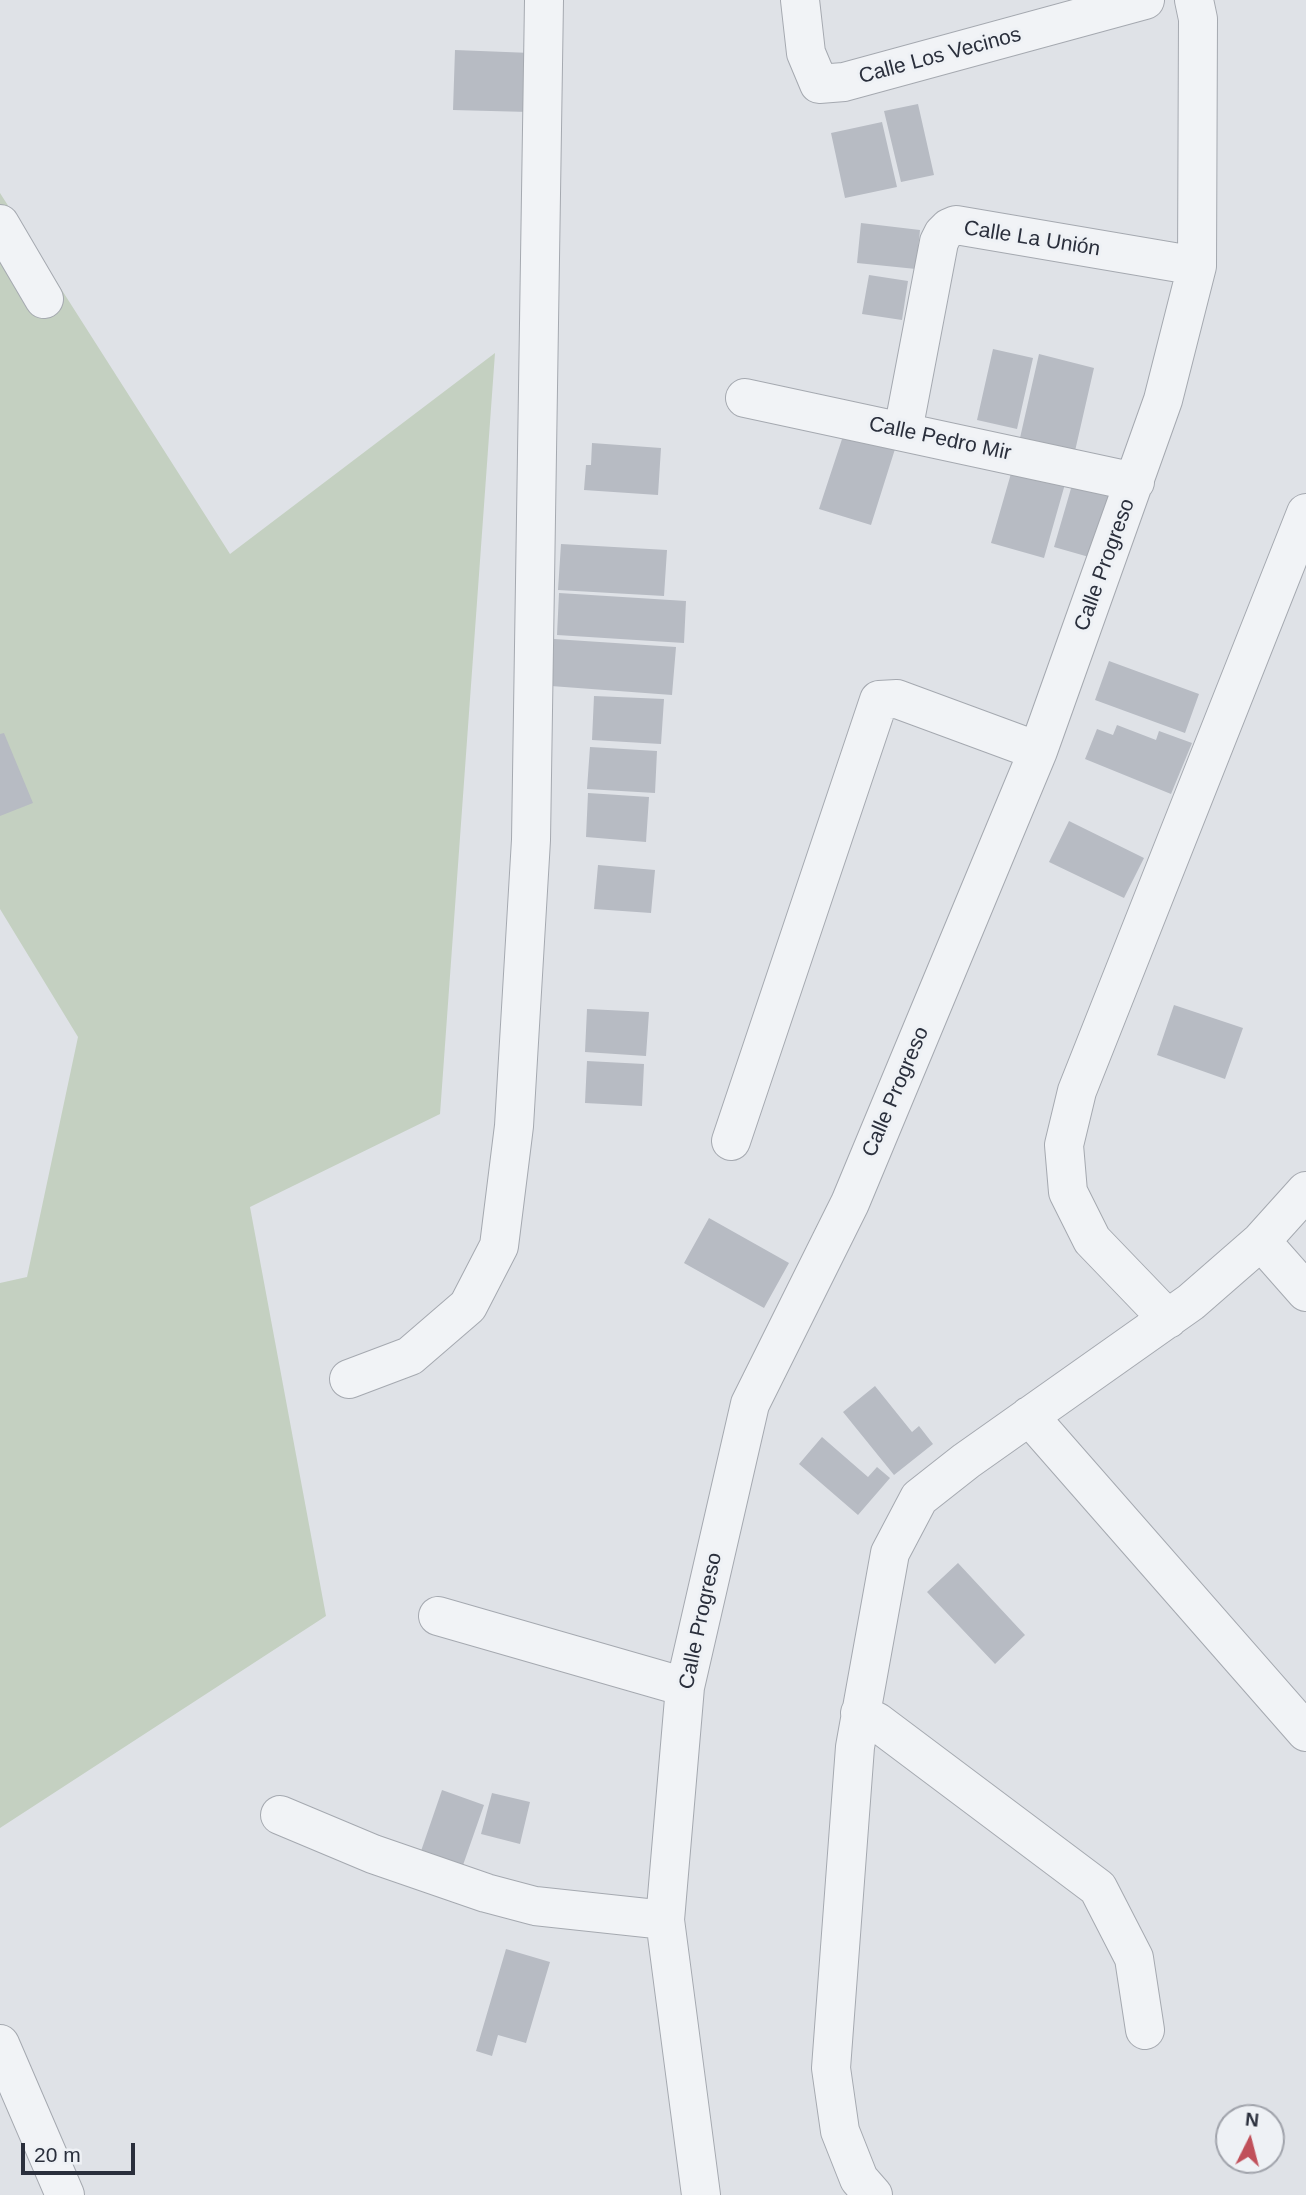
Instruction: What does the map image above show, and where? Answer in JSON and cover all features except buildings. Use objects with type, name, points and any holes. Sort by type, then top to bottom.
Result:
[{"type":"street","points":[[349,1379],[410,1356],[468,1306],[499,1246],[514,1126],[531,839],[544,0]]},
{"type":"street","name":"Calle Los Vecinos","points":[[800,0],[806,53],[819,84],[844,82],[1145,0]]},
{"type":"street","name":"Calle Progreso","points":[[701,2195],[665,1920],[685,1687],[750,1405],[850,1203],[1038,751],[1163,400],[1197,266],[1198,19],[1194,0]]},
{"type":"street","points":[[0,224],[44,299]]},
{"type":"street","name":"Calle La Unión","points":[[903,430],[939,242],[949,228],[956,225],[1197,266]]},
{"type":"street","name":"Calle Pedro Mir","points":[[745,398],[1135,482]]},
{"type":"street","points":[[1168,1319],[1091,1240],[1068,1192],[1064,1145],[1077,1091],[1306,513]]},
{"type":"street","points":[[731,1141],[879,700],[897,699],[1038,751]]},
{"type":"street","points":[[873,2195],[859,2179],[840,2132],[831,2068],[855,1747],[890,1553],[919,1498],[966,1461],[1191,1302],[1261,1241],[1306,1191]]},
{"type":"street","points":[[1261,1241],[1306,1292]]},
{"type":"street","points":[[1029,1416],[1306,1732]]},
{"type":"street","points":[[438,1616],[685,1687]]},
{"type":"street","points":[[860,1713],[877,1722],[1098,1888],[1134,1958],[1145,2030]]},
{"type":"street","points":[[280,1815],[385,1858],[486,1893],[534,1906],[665,1920]]},
{"type":"street","points":[[0,2044],[65,2195]]},
{"type":"green space","points":[[0,193],[230,554],[495,353],[440,1114],[250,1207],[326,1616],[0,1828],[0,1283],[27,1277],[78,1037],[0,909]]}]
